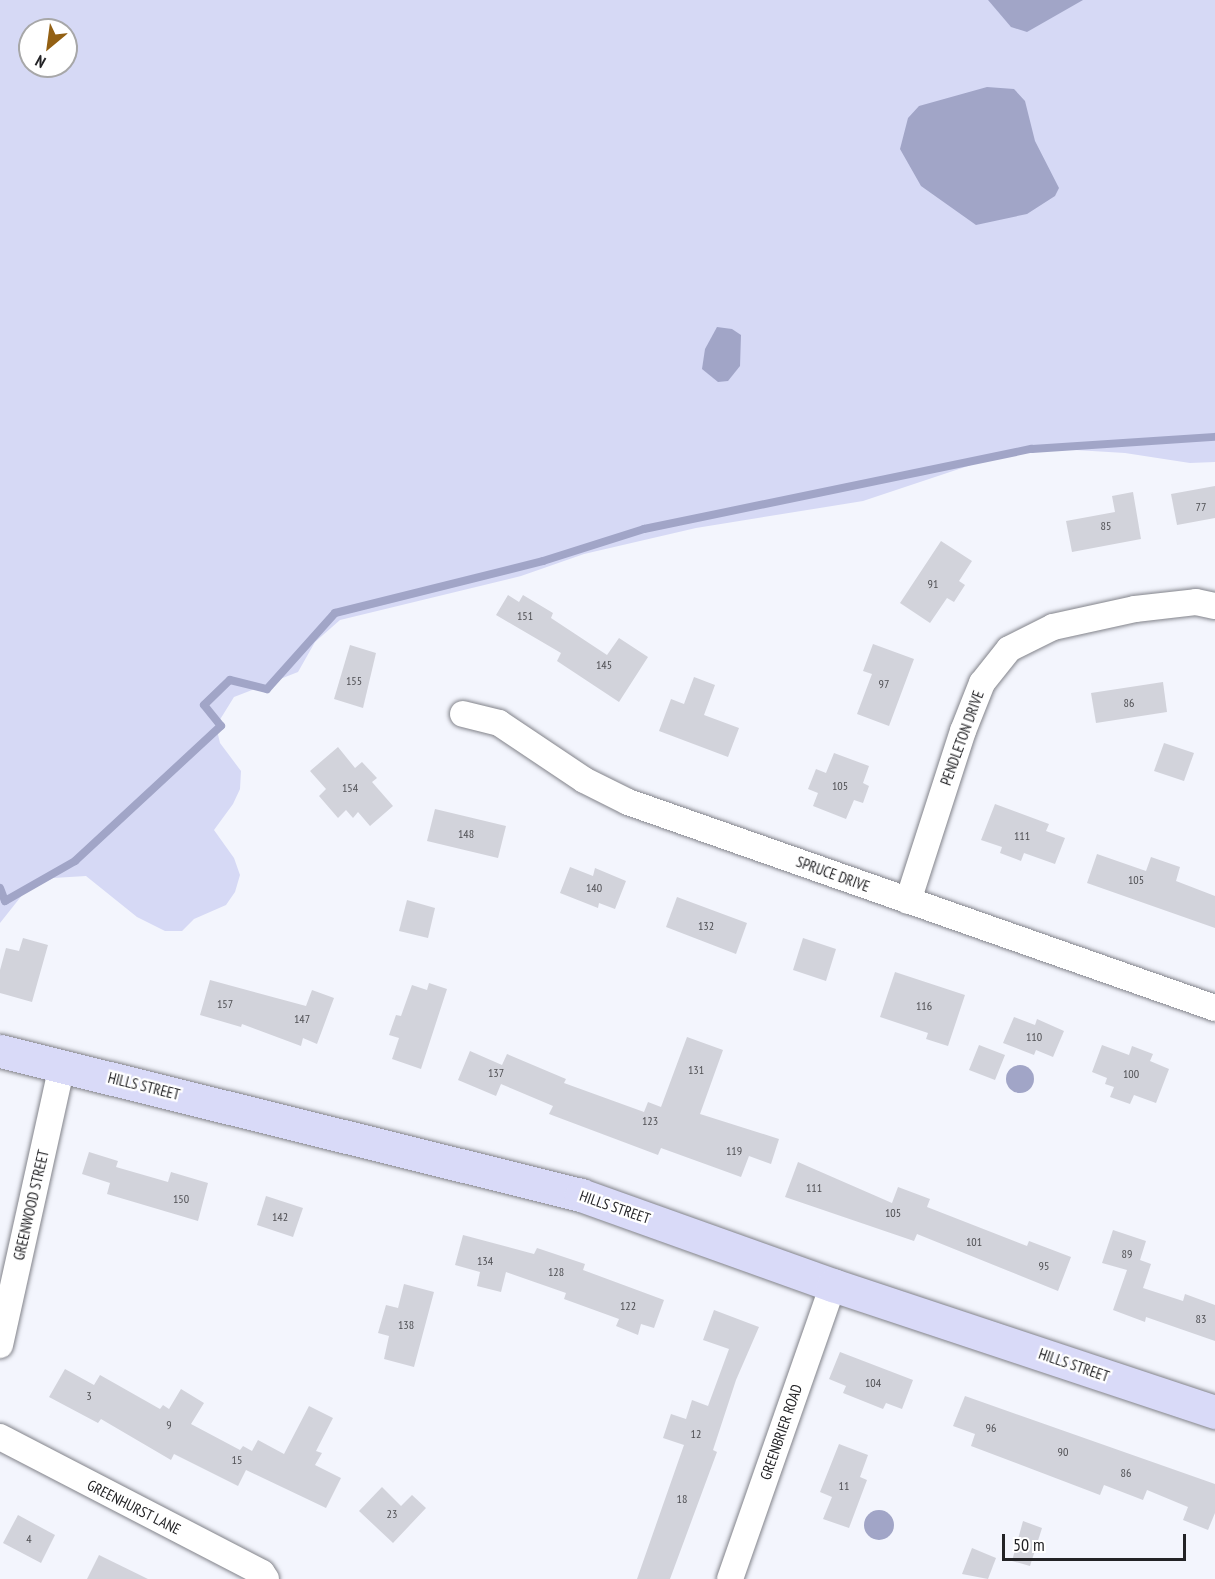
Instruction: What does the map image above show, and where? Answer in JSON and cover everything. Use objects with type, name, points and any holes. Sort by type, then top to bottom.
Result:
[{"type":"street","name":"PENDLETON DRIVE","points":[[908,901],[966,721],[982,682],[1009,649],[1053,627],[1135,609],[1196,602],[1215,606]]},
{"type":"street","name":"SPRUCE DRIVE","points":[[463,714],[499,723],[585,780],[628,802],[1215,1008]]},
{"type":"street","name":"HILLS STREET","points":[[0,1051],[581,1194],[833,1285],[1215,1412]]},
{"type":"street","name":"GREENWOOD STREET","points":[[0,1345],[62,1066]]},
{"type":"street","name":"GREENBRIER ROAD","points":[[730,1579],[833,1285]]},
{"type":"street","name":"GREENHURST LANE","points":[[0,1437],[262,1573],[266,1579]]},
{"type":"shaded area","points":[[0,0],[1215,0],[1215,462],[1190,463],[1125,453],[1059,449],[1026,451],[992,458],[863,501],[696,528],[584,554],[521,576],[340,620],[315,642],[298,672],[234,697],[216,726],[220,743],[241,771],[240,789],[233,804],[214,830],[234,858],[240,875],[235,892],[226,905],[194,919],[182,931],[165,931],[137,917],[86,876],[53,878],[23,894],[0,923]]},
{"type":"shaded area","points":[[988,0],[1083,0],[1027,32],[1011,27]]},
{"type":"shaded area","points":[[987,87],[1014,89],[1025,101],[1035,141],[1059,188],[1055,196],[1027,214],[976,225],[921,186],[900,149],[908,118],[919,106]]},
{"type":"shaded area","points":[[717,327],[732,329],[741,335],[740,366],[728,381],[718,382],[702,369],[705,349]]},
{"type":"shaded area","points":[[1020,1065],[1030,1069],[1034,1079],[1030,1089],[1020,1093],[1010,1089],[1006,1079],[1010,1069]]},
{"type":"shaded area","points":[[879,1510],[890,1514],[894,1525],[890,1536],[879,1540],[868,1536],[864,1525],[868,1514]]},
{"type":"building","points":[[1215,486],[1215,518],[1177,525],[1171,494]]},
{"type":"building","points":[[1133,492],[1141,539],[1072,552],[1066,521],[1115,512],[1112,496]]},
{"type":"building","points":[[941,541],[972,561],[959,581],[965,585],[954,602],[947,598],[930,623],[900,603]]},
{"type":"building","points":[[508,595],[519,602],[523,595],[553,613],[551,618],[607,655],[619,638],[648,657],[619,702],[557,661],[561,653],[496,615]]},
{"type":"building","points":[[873,644],[914,659],[889,726],[857,714],[872,674],[863,671]]},
{"type":"building","points":[[350,645],[376,653],[363,708],[334,699]]},
{"type":"building","points":[[694,677],[715,685],[704,715],[739,728],[728,757],[659,731],[671,699],[684,704]]},
{"type":"building","points":[[1163,682],[1167,712],[1096,723],[1091,693]]},
{"type":"building","points":[[1164,743],[1194,753],[1184,781],[1154,771]]},
{"type":"building","points":[[338,747],[355,768],[362,762],[377,778],[372,782],[393,806],[370,826],[358,812],[353,818],[346,810],[338,818],[319,796],[326,789],[310,771]]},
{"type":"building","points":[[834,753],[869,766],[863,783],[869,786],[863,803],[854,800],[846,819],[813,806],[818,793],[808,789],[816,769],[826,773]]},
{"type":"building","points":[[995,804],[1049,824],[1046,831],[1065,838],[1055,864],[1024,853],[1021,861],[1000,853],[1002,847],[981,840]]},
{"type":"building","points":[[435,809],[506,826],[498,858],[427,841]]},
{"type":"building","points":[[1097,854],[1146,871],[1151,857],[1180,867],[1176,881],[1215,896],[1215,928],[1087,883]]},
{"type":"building","points":[[570,867],[593,876],[595,868],[626,881],[615,909],[599,903],[598,908],[560,893]]},
{"type":"building","points":[[677,897],[747,923],[736,954],[666,927]]},
{"type":"building","points":[[407,900],[435,908],[428,938],[399,931]]},
{"type":"building","points":[[23,938],[48,945],[32,1002],[0,993],[0,970],[6,948],[19,951]]},
{"type":"building","points":[[803,938],[836,949],[826,981],[793,970]]},
{"type":"building","points":[[895,972],[965,995],[948,1046],[926,1039],[928,1033],[880,1017]]},
{"type":"building","points":[[210,980],[306,1006],[312,990],[334,998],[317,1044],[303,1038],[301,1046],[242,1024],[241,1027],[200,1015]]},
{"type":"building","points":[[429,983],[447,989],[421,1069],[392,1059],[399,1038],[389,1035],[396,1015],[401,1016],[412,985],[427,990]]},
{"type":"building","points":[[1014,1017],[1035,1025],[1037,1019],[1064,1031],[1053,1057],[1036,1050],[1034,1055],[1003,1043]]},
{"type":"building","points":[[687,1037],[723,1050],[700,1114],[779,1139],[771,1164],[749,1156],[741,1177],[661,1148],[658,1155],[549,1114],[553,1106],[501,1084],[496,1096],[458,1080],[470,1051],[502,1065],[507,1054],[566,1079],[564,1083],[644,1112],[648,1102],[661,1107]]},
{"type":"building","points":[[979,1045],[1005,1055],[995,1080],[969,1070]]},
{"type":"building","points":[[1102,1045],[1129,1055],[1132,1046],[1153,1054],[1150,1061],[1169,1069],[1156,1103],[1134,1095],[1130,1104],[1110,1097],[1114,1087],[1105,1084],[1107,1078],[1092,1072]]},
{"type":"building","points":[[89,1152],[118,1161],[116,1167],[168,1182],[171,1172],[208,1183],[198,1221],[107,1194],[110,1183],[82,1174]]},
{"type":"building","points":[[798,1162],[892,1203],[898,1187],[930,1199],[927,1207],[1027,1246],[1029,1241],[1071,1257],[1058,1291],[917,1234],[914,1241],[785,1197]]},
{"type":"building","points":[[266,1196],[303,1208],[293,1237],[257,1225]]},
{"type":"building","points":[[1113,1230],[1146,1241],[1140,1260],[1151,1264],[1143,1288],[1183,1301],[1185,1294],[1215,1305],[1215,1341],[1146,1317],[1145,1322],[1113,1310],[1127,1270],[1102,1263]]},
{"type":"building","points":[[463,1235],[534,1254],[537,1248],[585,1264],[583,1270],[664,1300],[654,1328],[641,1324],[638,1335],[616,1326],[619,1319],[564,1299],[566,1293],[506,1272],[501,1292],[477,1286],[480,1272],[455,1265]]},
{"type":"building","points":[[404,1284],[434,1292],[414,1367],[384,1359],[389,1336],[378,1333],[386,1305],[398,1308]]},
{"type":"building","points":[[714,1310],[759,1327],[736,1380],[713,1450],[717,1452],[670,1579],[637,1579],[684,1445],[663,1438],[671,1414],[686,1419],[692,1400],[708,1406],[729,1349],[703,1340]]},
{"type":"building","points":[[840,1352],[913,1380],[902,1409],[886,1403],[883,1409],[843,1393],[846,1386],[829,1379]]},
{"type":"building","points":[[65,1369],[94,1385],[100,1375],[160,1409],[163,1405],[169,1409],[181,1389],[204,1403],[191,1424],[240,1450],[243,1446],[252,1451],[258,1440],[284,1454],[309,1406],[333,1418],[316,1451],[322,1453],[315,1465],[341,1478],[326,1508],[246,1470],[238,1486],[174,1454],[171,1460],[101,1419],[98,1423],[49,1397]]},
{"type":"building","points":[[965,1396],[1215,1484],[1215,1513],[1208,1530],[1183,1520],[1188,1507],[1147,1490],[1143,1500],[1104,1485],[1100,1495],[971,1446],[975,1434],[953,1426]]},
{"type":"building","points":[[839,1444],[868,1455],[860,1477],[867,1480],[849,1528],[823,1519],[832,1497],[820,1492]]},
{"type":"building","points":[[382,1487],[401,1506],[412,1495],[426,1508],[393,1543],[359,1511]]},
{"type":"building","points":[[18,1515],[55,1535],[41,1563],[3,1543]]},
{"type":"building","points":[[1023,1521],[1042,1528],[1030,1566],[1012,1561]]},
{"type":"building","points":[[972,1548],[996,1558],[988,1579],[962,1574]]},
{"type":"building","points":[[99,1555],[148,1579],[87,1579]]},
{"type":"waterway","points":[[0,888],[5,901],[75,861],[221,726],[204,705],[230,680],[267,689],[335,613],[543,561],[644,529],[1032,449],[1215,437]]}]
